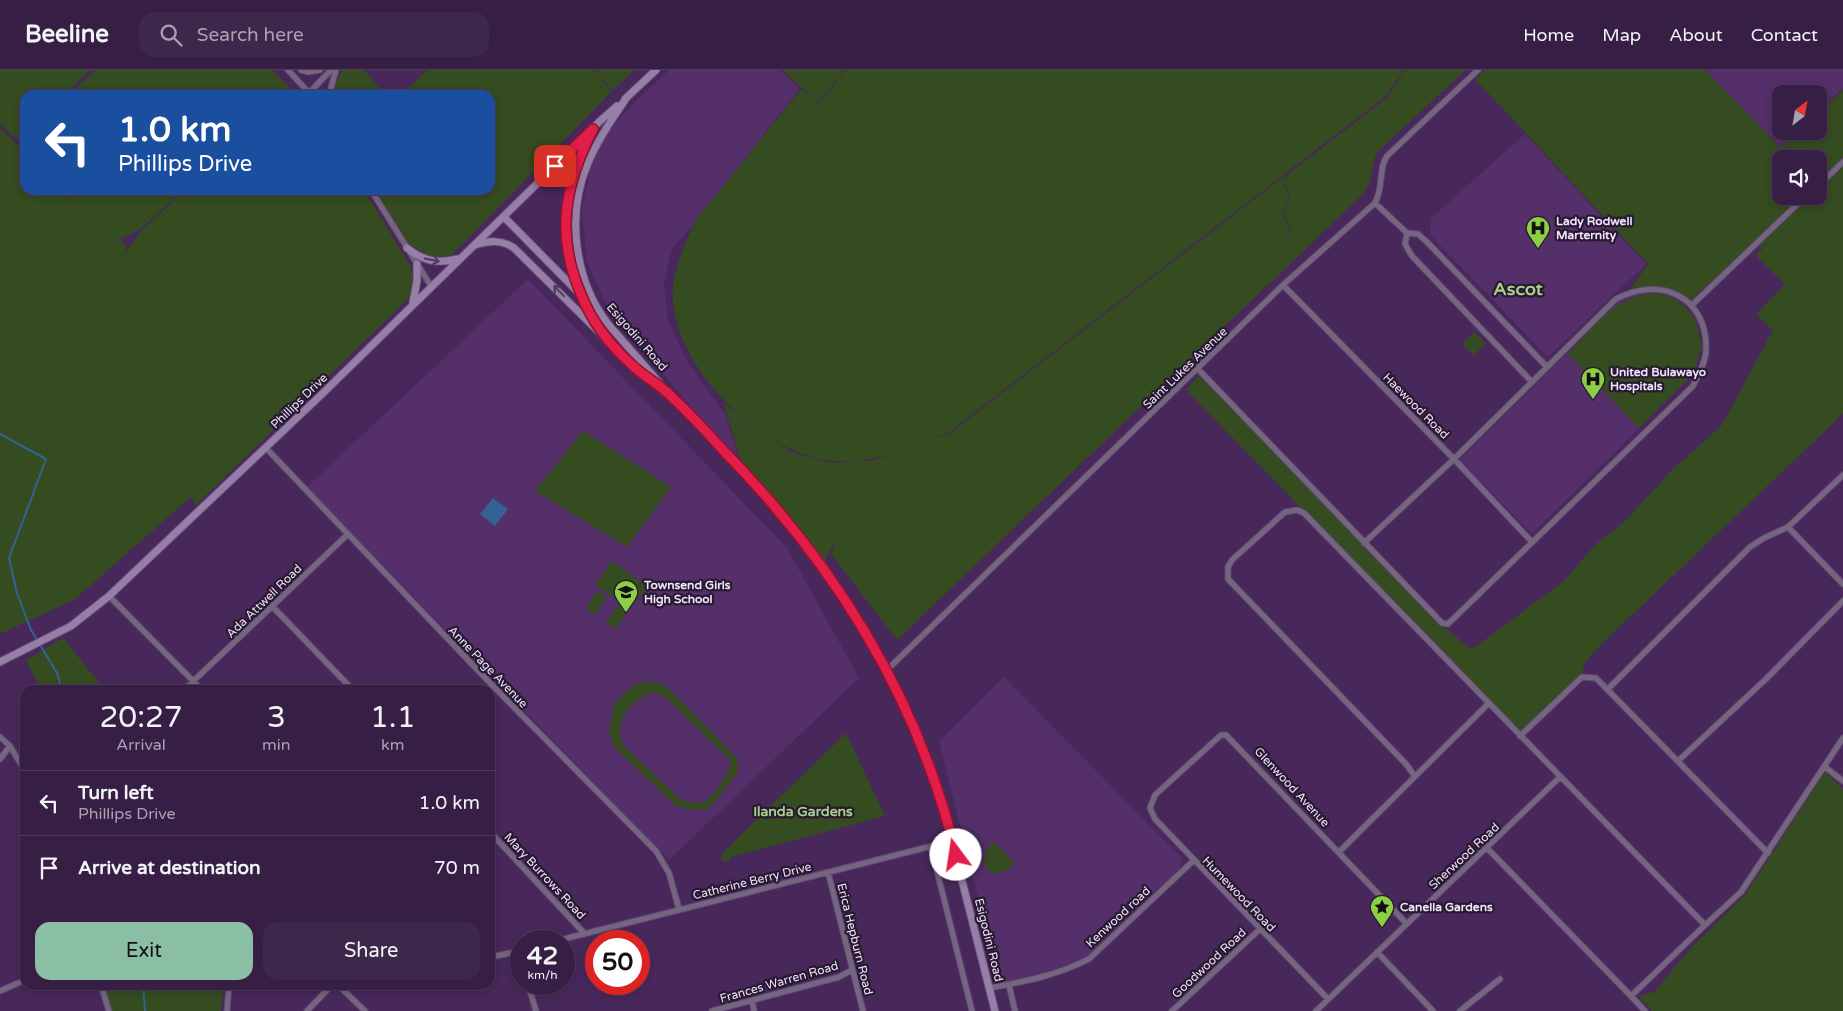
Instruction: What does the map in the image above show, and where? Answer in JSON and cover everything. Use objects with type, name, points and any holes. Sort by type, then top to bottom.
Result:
[{"type":"main road","name":"Esigodini Road","points":[[656,70],[593,129],[573,172],[566,215],[566,229],[571,263],[581,295],[590,314],[630,364],[670,395]]},
{"type":"main road","name":"Esigodini Road","points":[[627,97],[604,131],[590,158],[580,190],[577,209],[579,255],[584,276],[599,312],[670,395],[736,462],[802,538],[843,595],[887,670],[928,760],[952,841],[995,1011]]},
{"type":"main road","name":"Phillips Drive","points":[[0,662],[53,636],[85,616],[109,596],[266,448],[593,129]]},
{"type":"main road","points":[[504,217],[599,312]]},
{"type":"main road","points":[[474,245],[494,241],[508,244],[514,248],[630,364]]},
{"type":"main road","points":[[407,248],[420,257],[434,262],[446,262],[459,258]]},
{"type":"main road","points":[[412,305],[418,281],[416,264]]},
{"type":"street","points":[[288,70],[306,90]]},
{"type":"street","points":[[301,70],[308,72],[320,70]]},
{"type":"street","points":[[314,90],[331,70]]},
{"type":"street","points":[[331,90],[336,70]]},
{"type":"street","points":[[1478,70],[1387,156],[1382,166],[1381,190],[1374,203],[1406,233],[1418,234],[1427,242],[1547,367]]},
{"type":"street","points":[[1827,177],[1843,162]]},
{"type":"street","points":[[374,195],[431,286]]},
{"type":"street","name":"Saint Lukes Avenue","points":[[887,670],[1283,285],[1374,203]]},
{"type":"street","points":[[1693,304],[1797,205]]},
{"type":"street","points":[[1406,233],[1405,244],[1412,256],[1532,382]]},
{"type":"street","name":"Haewood Road","points":[[1283,285],[1454,459],[1532,542]]},
{"type":"street","points":[[1198,369],[1364,543],[1445,624],[1451,622],[1693,386],[1706,352],[1706,336],[1701,318],[1693,304],[1660,290],[1642,289],[1628,292],[1616,299],[1454,459],[1364,543]]},
{"type":"street","name":"Anne Page Avenue","points":[[266,448],[491,684]]},
{"type":"street","points":[[1608,689],[1750,547],[1764,538],[1788,528],[1843,475]]},
{"type":"street","points":[[1414,775],[1406,764],[1229,581],[1227,570],[1232,560],[1286,512],[1297,510],[1304,513],[1705,925]]},
{"type":"street","points":[[1788,528],[1843,584]]},
{"type":"street","name":"Ada Attwell Road","points":[[190,685],[348,535]]},
{"type":"street","points":[[109,596],[198,685]]},
{"type":"street","points":[[1678,761],[1766,679],[1843,601]]},
{"type":"street","points":[[272,606],[348,685]]},
{"type":"street","points":[[1520,736],[1582,677],[1596,678],[1768,853]]},
{"type":"street","name":"Anne Page Avenue","points":[[495,688],[656,852],[669,873],[679,909]]},
{"type":"street","points":[[1339,852],[1414,775],[1488,704]]},
{"type":"street","name":"Glenwood Avenue","points":[[1155,796],[1220,735],[1226,735],[1406,923]]},
{"type":"street","points":[[0,737],[10,746],[20,763]]},
{"type":"street","points":[[1631,996],[1741,892],[1826,767],[1843,738]]},
{"type":"street","points":[[0,759],[10,746]]},
{"type":"street","points":[[1826,767],[1843,781]]},
{"type":"street","name":"Sherwood Road","points":[[1316,1011],[1560,777]]},
{"type":"street","name":"Humewood Road","points":[[1155,796],[1150,803],[1151,812],[1259,930],[1328,999]]},
{"type":"street","name":"Mary Burrows Road","points":[[495,837],[585,934]]},
{"type":"street","name":"Catherine Berry Drive","points":[[600,930],[952,841]]},
{"type":"street","points":[[931,847],[972,1011]]},
{"type":"street","points":[[1488,848],[1645,1011]]},
{"type":"street","name":"Kenwood road","points":[[990,988],[1009,985],[1072,968],[1089,958],[1194,860]]},
{"type":"street","name":"Erica Hepburn Road","points":[[828,872],[863,1011]]},
{"type":"street","name":"Goodwood Road","points":[[1172,1011],[1259,930]]},
{"type":"street","name":"Catherine Berry Drive","points":[[575,936],[585,934]]},
{"type":"street","points":[[1377,952],[1433,1011]]},
{"type":"street","points":[[495,956],[510,953]]},
{"type":"street","name":"Frances Warren Road","points":[[712,1011],[838,977],[852,970]]},
{"type":"street","points":[[1460,1011],[1500,979]]},
{"type":"street","points":[[0,991],[20,982]]},
{"type":"street","points":[[1009,985],[1015,1011]]},
{"type":"street","points":[[103,990],[109,1011]]},
{"type":"street","points":[[227,1011],[228,990]]},
{"type":"street","points":[[307,1011],[327,990]]},
{"type":"street","points":[[343,990],[365,1011]]},
{"type":"street","points":[[531,995],[536,1011]]},
{"type":"street","points":[[752,1000],[754,1011]]},
{"type":"shaded area","points":[[669,70],[780,70],[800,88],[690,229],[671,250],[664,284],[668,321],[688,363],[726,415],[740,465],[609,310],[587,262],[582,209],[593,158],[608,133],[630,107]]},
{"type":"shaded area","points":[[1706,70],[1843,70],[1843,88],[1828,102],[1828,85],[1772,85],[1772,139]]},
{"type":"shaded area","name":"Lady Rodwell Marternity","points":[[1525,134],[1646,264],[1548,357],[1430,235],[1431,218]]},
{"type":"shaded area","points":[[1773,140],[1789,140],[1781,148]]},
{"type":"shaded area","name":"Townsend Girls High School","points":[[528,279],[787,548],[859,678],[669,860],[307,487]]},
{"type":"shaded area","name":"United Bulawayo Hospitals","points":[[1651,292],[1669,296],[1684,305],[1696,319],[1702,344],[1695,373],[1532,534],[1460,460],[1617,303],[1633,295]]},
{"type":"shaded area","points":[[1004,677],[1183,859],[1180,868],[1087,956],[1071,965],[1000,983],[939,742]]},
{"type":"green space","points":[[0,70],[90,70],[69,90],[20,90],[20,137],[17,140],[0,124]]},
{"type":"green space","points":[[95,70],[272,70],[291,89],[290,90],[73,90]]},
{"type":"green space","points":[[342,70],[364,70],[382,90],[333,90]]},
{"type":"green space","points":[[427,70],[592,70],[612,91],[452,255],[431,258],[407,242],[378,195],[495,195],[495,90],[406,90]]},
{"type":"green space","points":[[593,70],[634,70],[613,90]]},
{"type":"green space","points":[[782,70],[845,70],[818,102]]},
{"type":"green space","points":[[846,70],[1404,70],[1386,96],[949,432],[878,457],[863,460],[833,461],[804,454],[774,440],[745,420],[719,395],[697,366],[681,336],[673,304],[675,274],[678,263],[689,233],[703,210],[801,89],[819,103]]},
{"type":"green space","points":[[1405,70],[1466,70],[1378,151],[1375,156],[1368,187],[1364,193],[897,640],[831,554],[836,542],[825,561],[742,465],[723,402],[750,425],[793,453],[833,463],[874,460],[950,433],[1287,174],[1284,185],[1289,196],[1282,213],[1291,233],[1288,246],[1292,233],[1283,212],[1290,196],[1285,185],[1288,174],[1387,98]]},
{"type":"green space","points":[[1485,70],[1705,70],[1781,148],[1789,140],[1828,140],[1828,104],[1843,90],[1843,159],[1827,174],[1827,150],[1772,150],[1772,205],[1793,205],[1690,301],[1661,289],[1645,288],[1629,291],[1648,264],[1475,79]]},
{"type":"green space","points":[[0,128],[20,147],[20,195],[66,195],[109,242],[67,195],[178,195],[142,228],[111,244],[119,240],[127,245],[123,255],[142,230],[180,195],[367,195],[411,267],[413,281],[409,298],[195,506],[192,496],[74,600],[0,634]]},
{"type":"green space","points":[[1843,165],[1843,414],[1611,635],[1585,662],[1581,676],[1520,733],[1186,390],[1200,374],[1441,624],[1469,648],[1475,647],[1564,581],[1595,545],[1624,522],[1671,471],[1722,425],[1773,330],[1756,315],[1785,284],[1759,259],[1756,254],[1762,250],[1759,246],[1800,205],[1827,205],[1827,180]]},
{"type":"green space","points":[[1651,293],[1669,296],[1684,305],[1695,319],[1702,344],[1694,373],[1639,428],[1568,354],[1595,324],[1614,308],[1637,296]]},
{"type":"green space","points":[[1474,332],[1486,343],[1474,355],[1462,344]]},
{"type":"green space","points":[[583,431],[671,487],[627,547],[535,491]]},
{"type":"green space","points":[[612,561],[648,586],[630,609],[595,585]]},
{"type":"green space","points":[[597,591],[607,597],[595,615],[586,609]]},
{"type":"green space","points":[[618,605],[627,611],[616,629],[606,623]]},
{"type":"green space","points":[[63,638],[101,685],[38,685],[26,660]]},
{"type":"green space","points":[[644,682],[657,682],[667,687],[737,758],[738,772],[713,804],[705,810],[676,806],[614,747],[609,732],[614,704],[632,686]],"holes":[[[654,692],[665,697],[730,760],[728,770],[721,783],[704,802],[698,803],[680,799],[623,745],[620,728],[622,720],[631,706],[646,695]]]},
{"type":"green space","points":[[846,733],[885,816],[731,857],[728,862],[721,860],[723,852]]},
{"type":"green space","points":[[1825,772],[1843,789],[1843,1011],[1652,1011],[1638,996],[1654,992],[1691,948],[1745,895]]},
{"type":"green space","points":[[994,842],[1015,863],[1006,870],[993,874],[983,862],[986,850]]},
{"type":"green space","points":[[105,990],[223,990],[221,1011],[111,1011]]},
{"type":"water","points":[[493,498],[508,509],[495,526],[480,514]]},
{"type":"waterway","points":[[0,434],[46,459],[9,558],[17,593],[31,630],[57,673],[61,685]]},
{"type":"waterway","points":[[143,990],[145,1011]]},
{"type":"place","name":"Lady Rodwell Marternity","points":[[1538,249]]},
{"type":"place","name":"United Bulawayo Hospitals","points":[[1593,400]]},
{"type":"place","name":"Townsend Girls High School","points":[[626,613]]},
{"type":"place","name":"Canella Gardens","points":[[1382,928]]},
{"type":"district","name":"Ascot","points":[[1518,289]]},
{"type":"district","name":"Ilanda Gardens","points":[[803,811]]},
{"type":"route","points":[[555,166],[593,129],[573,172],[566,215],[566,229],[574,278],[590,314],[630,364],[670,395],[736,462],[818,558],[870,638],[905,707],[928,760],[956,855]]}]
